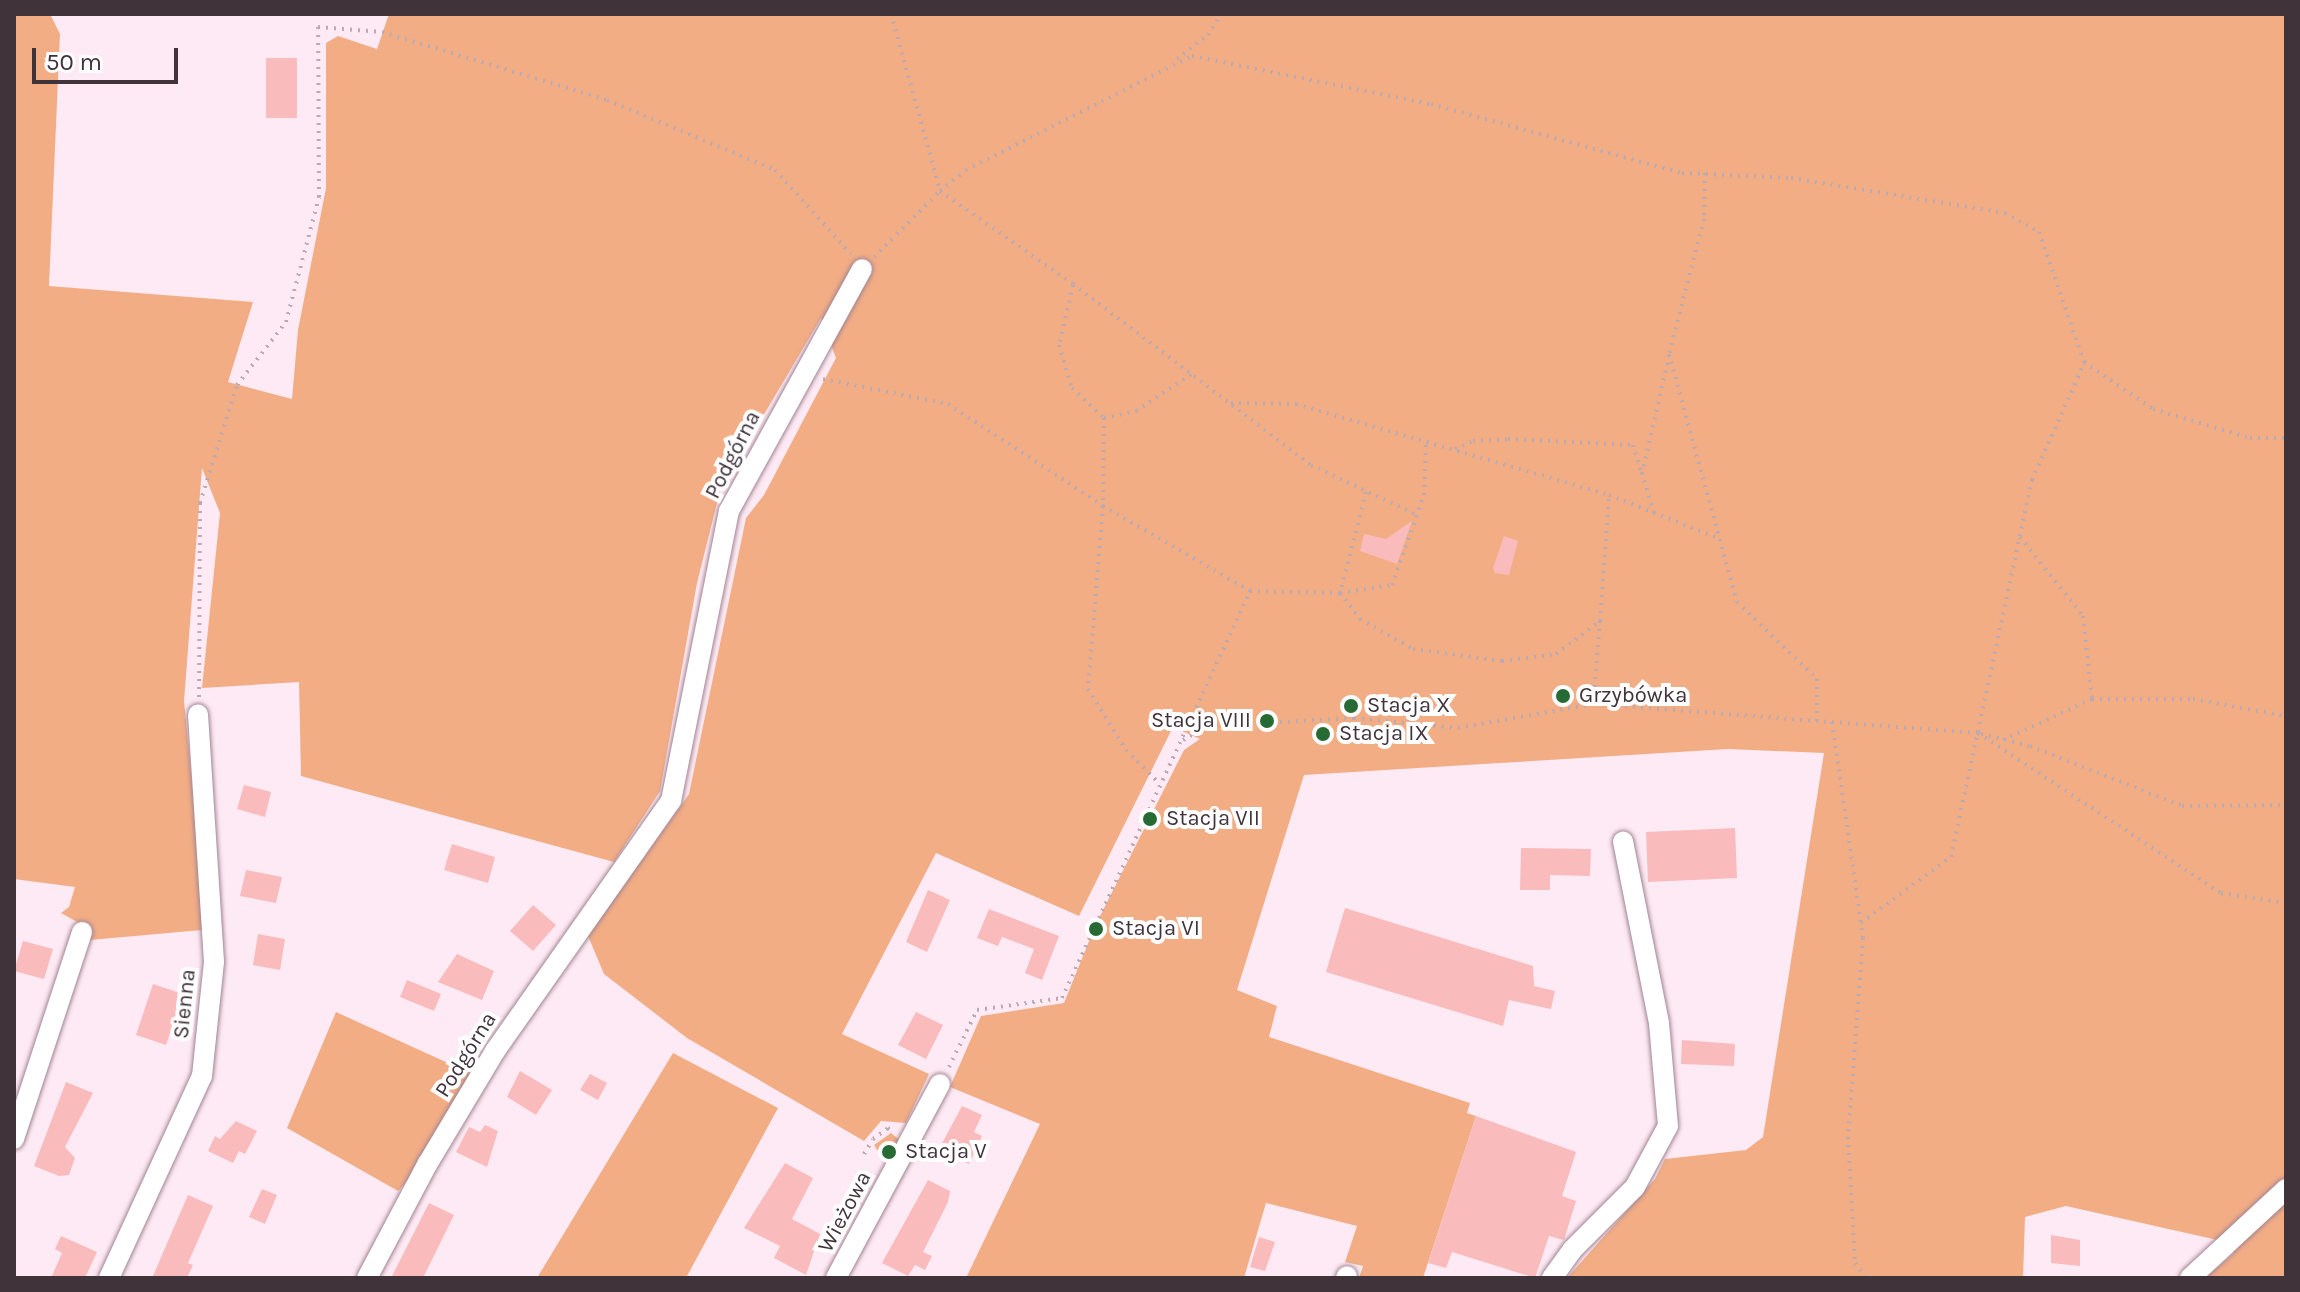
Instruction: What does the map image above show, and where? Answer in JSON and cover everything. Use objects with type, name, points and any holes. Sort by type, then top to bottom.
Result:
[{"type":"street","name":"Podgórna","points":[[367,1278],[495,1051],[671,801],[729,511],[801,374],[862,269]]},
{"type":"street","name":"Sienna","points":[[109,1278],[202,1076],[214,962],[198,715]]},
{"type":"street","points":[[1552,1278],[1572,1250],[1635,1187],[1668,1126],[1652,979],[1623,842]]},
{"type":"street","points":[[14,1139],[82,932]]},
{"type":"street","name":"Wieżowa","points":[[836,1278],[940,1084]]},
{"type":"street","points":[[2190,1278],[2286,1189]]},
{"type":"path","points":[[891,14],[940,191],[1073,284],[1311,465],[1417,515]]},
{"type":"path","points":[[1172,63],[1208,35],[1221,14]]},
{"type":"path","points":[[198,715],[200,503],[237,385],[286,322],[319,197],[318,27],[382,32],[607,100],[775,170],[862,269],[940,191],[966,170],[1172,63],[1192,56],[1431,104],[1682,173],[1791,178],[2005,213],[2039,232],[2084,362],[2153,409],[2250,438],[2286,438]]},
{"type":"path","points":[[1642,474],[1704,219],[1705,173]]},
{"type":"path","points":[[1073,284],[1059,345],[1072,388],[1104,418],[1103,506],[1088,689],[1126,750],[1159,783]]},
{"type":"path","points":[[1669,354],[1737,602],[1817,679],[1817,721]]},
{"type":"path","points":[[1861,923],[1951,857],[2032,480],[2084,362]]},
{"type":"path","points":[[801,374],[948,404],[1103,506],[1250,591],[1340,593],[1392,585],[1424,495],[1426,443]]},
{"type":"path","points":[[1104,418],[1136,411],[1192,374]]},
{"type":"path","points":[[1229,403],[1296,404],[1609,495],[1718,538]]},
{"type":"path","points":[[1453,450],[1473,441],[1508,439],[1633,445],[1654,513]]},
{"type":"path","points":[[1340,593],[1366,492]]},
{"type":"path","points":[[1593,704],[1609,495]]},
{"type":"path","points":[[2020,537],[2083,616],[2092,699]]},
{"type":"path","points":[[940,1084],[977,1010],[1062,998],[1159,783],[1234,636],[1250,591]]},
{"type":"path","points":[[1340,593],[1360,619],[1413,649],[1502,661],[1556,654],[1600,621]]},
{"type":"path","points":[[2003,740],[2092,699],[2193,699],[2286,716]]},
{"type":"path","points":[[1181,741],[1208,726],[1354,718],[1458,728],[1593,704],[1978,733],[2182,806],[2286,805]]},
{"type":"path","points":[[1832,722],[1861,923],[1848,1137],[1855,1263],[1866,1278]]},
{"type":"path","points":[[1978,733],[2221,893],[2286,903]]},
{"type":"path","points":[[864,1154],[888,1128],[911,1140]]},
{"type":"shaded area","points":[[14,14],[50,14],[60,34],[49,286],[253,302],[228,382],[292,399],[298,330],[326,188],[326,43],[338,36],[377,49],[389,14],[2286,14],[2286,1278],[2205,1278],[2234,1253],[2222,1241],[2066,1206],[2025,1217],[2023,1278],[1567,1278],[1655,1179],[1665,1159],[1746,1150],[1763,1137],[1824,753],[1728,749],[1304,775],[1237,990],[1277,1006],[1269,1037],[1470,1103],[1467,1113],[1476,1116],[1423,1278],[1359,1278],[1363,1266],[1345,1262],[1357,1226],[1266,1203],[1244,1278],[966,1278],[1040,1124],[950,1087],[981,1016],[1064,1003],[1096,924],[1184,750],[1200,739],[1173,727],[1079,916],[936,853],[842,1034],[929,1074],[906,1123],[881,1121],[864,1141],[687,1038],[604,974],[588,936],[689,794],[746,518],[764,495],[836,358],[821,318],[721,487],[697,583],[660,791],[614,862],[301,776],[299,682],[202,688],[220,513],[202,468],[184,701],[202,885],[213,929],[90,940],[79,923],[61,913],[69,907],[75,887],[14,879]]},
{"type":"shaded area","points":[[336,1012],[472,1074],[419,1168],[398,1191],[287,1128]]},
{"type":"shaded area","points":[[673,1053],[778,1108],[686,1278],[537,1278]]},
{"type":"shaded area","points":[[891,1133],[903,1143],[889,1168],[874,1145]]},
{"type":"building","points":[[266,58],[297,58],[297,118],[266,118]]},
{"type":"building","points":[[1412,521],[1397,564],[1360,551],[1364,534],[1386,539]]},
{"type":"building","points":[[1504,536],[1518,541],[1509,575],[1495,573],[1493,568]]},
{"type":"building","points":[[244,785],[271,792],[265,817],[237,809]]},
{"type":"building","points":[[1735,828],[1737,878],[1648,882],[1646,832]]},
{"type":"building","points":[[452,844],[495,857],[488,883],[444,870]]},
{"type":"building","points":[[1521,848],[1591,849],[1590,876],[1550,875],[1550,890],[1520,890]]},
{"type":"building","points":[[246,870],[282,877],[276,903],[240,896]]},
{"type":"building","points":[[928,890],[950,900],[927,952],[906,942]]},
{"type":"building","points":[[533,905],[556,925],[533,951],[510,931]]},
{"type":"building","points":[[1345,908],[1533,966],[1534,986],[1555,991],[1551,1009],[1509,1000],[1503,1026],[1326,972]]},
{"type":"building","points":[[989,909],[1059,936],[1042,980],[1025,973],[1034,949],[1002,937],[998,946],[977,938]]},
{"type":"building","points":[[258,934],[285,939],[280,970],[253,965]]},
{"type":"building","points":[[23,941],[53,949],[44,979],[14,971]]},
{"type":"building","points":[[457,954],[494,971],[482,1000],[438,982]]},
{"type":"building","points":[[407,980],[441,994],[434,1011],[400,997]]},
{"type":"building","points":[[153,984],[183,994],[166,1045],[136,1035]]},
{"type":"building","points":[[916,1012],[943,1025],[926,1059],[898,1045]]},
{"type":"building","points":[[1682,1040],[1735,1044],[1734,1066],[1681,1064]]},
{"type":"building","points":[[520,1071],[552,1090],[536,1115],[507,1097]]},
{"type":"building","points":[[590,1074],[607,1083],[598,1100],[580,1090]]},
{"type":"building","points":[[66,1082],[93,1093],[65,1147],[75,1158],[69,1175],[59,1176],[34,1166]]},
{"type":"building","points":[[962,1106],[982,1115],[974,1132],[982,1136],[969,1164],[958,1159],[951,1163],[949,1155],[939,1149]]},
{"type":"building","points":[[1476,1116],[1576,1152],[1562,1196],[1576,1201],[1564,1240],[1549,1236],[1535,1278],[1452,1252],[1446,1268],[1428,1263]]},
{"type":"building","points":[[236,1121],[257,1131],[245,1154],[239,1151],[233,1163],[208,1151],[215,1136],[220,1139]]},
{"type":"building","points":[[485,1125],[498,1131],[487,1167],[456,1152],[469,1127],[480,1132]]},
{"type":"building","points":[[785,1163],[813,1178],[792,1219],[820,1234],[806,1275],[774,1258],[780,1246],[744,1228]]},
{"type":"building","points":[[928,1180],[950,1191],[948,1202],[923,1252],[932,1256],[925,1270],[915,1265],[908,1276],[882,1263]]},
{"type":"building","points":[[262,1189],[277,1195],[265,1224],[249,1217]]},
{"type":"building","points":[[188,1195],[213,1206],[188,1263],[193,1265],[187,1278],[152,1278]]},
{"type":"building","points":[[429,1203],[454,1215],[423,1278],[391,1278]]},
{"type":"building","points":[[2051,1235],[2080,1240],[2080,1266],[2051,1263]]},
{"type":"building","points":[[61,1236],[97,1252],[85,1278],[51,1278],[62,1253],[55,1249]]},
{"type":"building","points":[[1259,1237],[1275,1242],[1265,1271],[1250,1267]]},
{"type":"place","name":"Grzybówka","points":[[1563,696]]},
{"type":"place","name":"Stacja X","points":[[1351,706]]},
{"type":"place","name":"Stacja VIII","points":[[1267,721]]},
{"type":"place","name":"Stacja IX","points":[[1323,734]]},
{"type":"place","name":"Stacja VII","points":[[1150,819]]},
{"type":"place","name":"Stacja VI","points":[[1096,929]]},
{"type":"place","name":"Stacja V","points":[[889,1152]]}]
